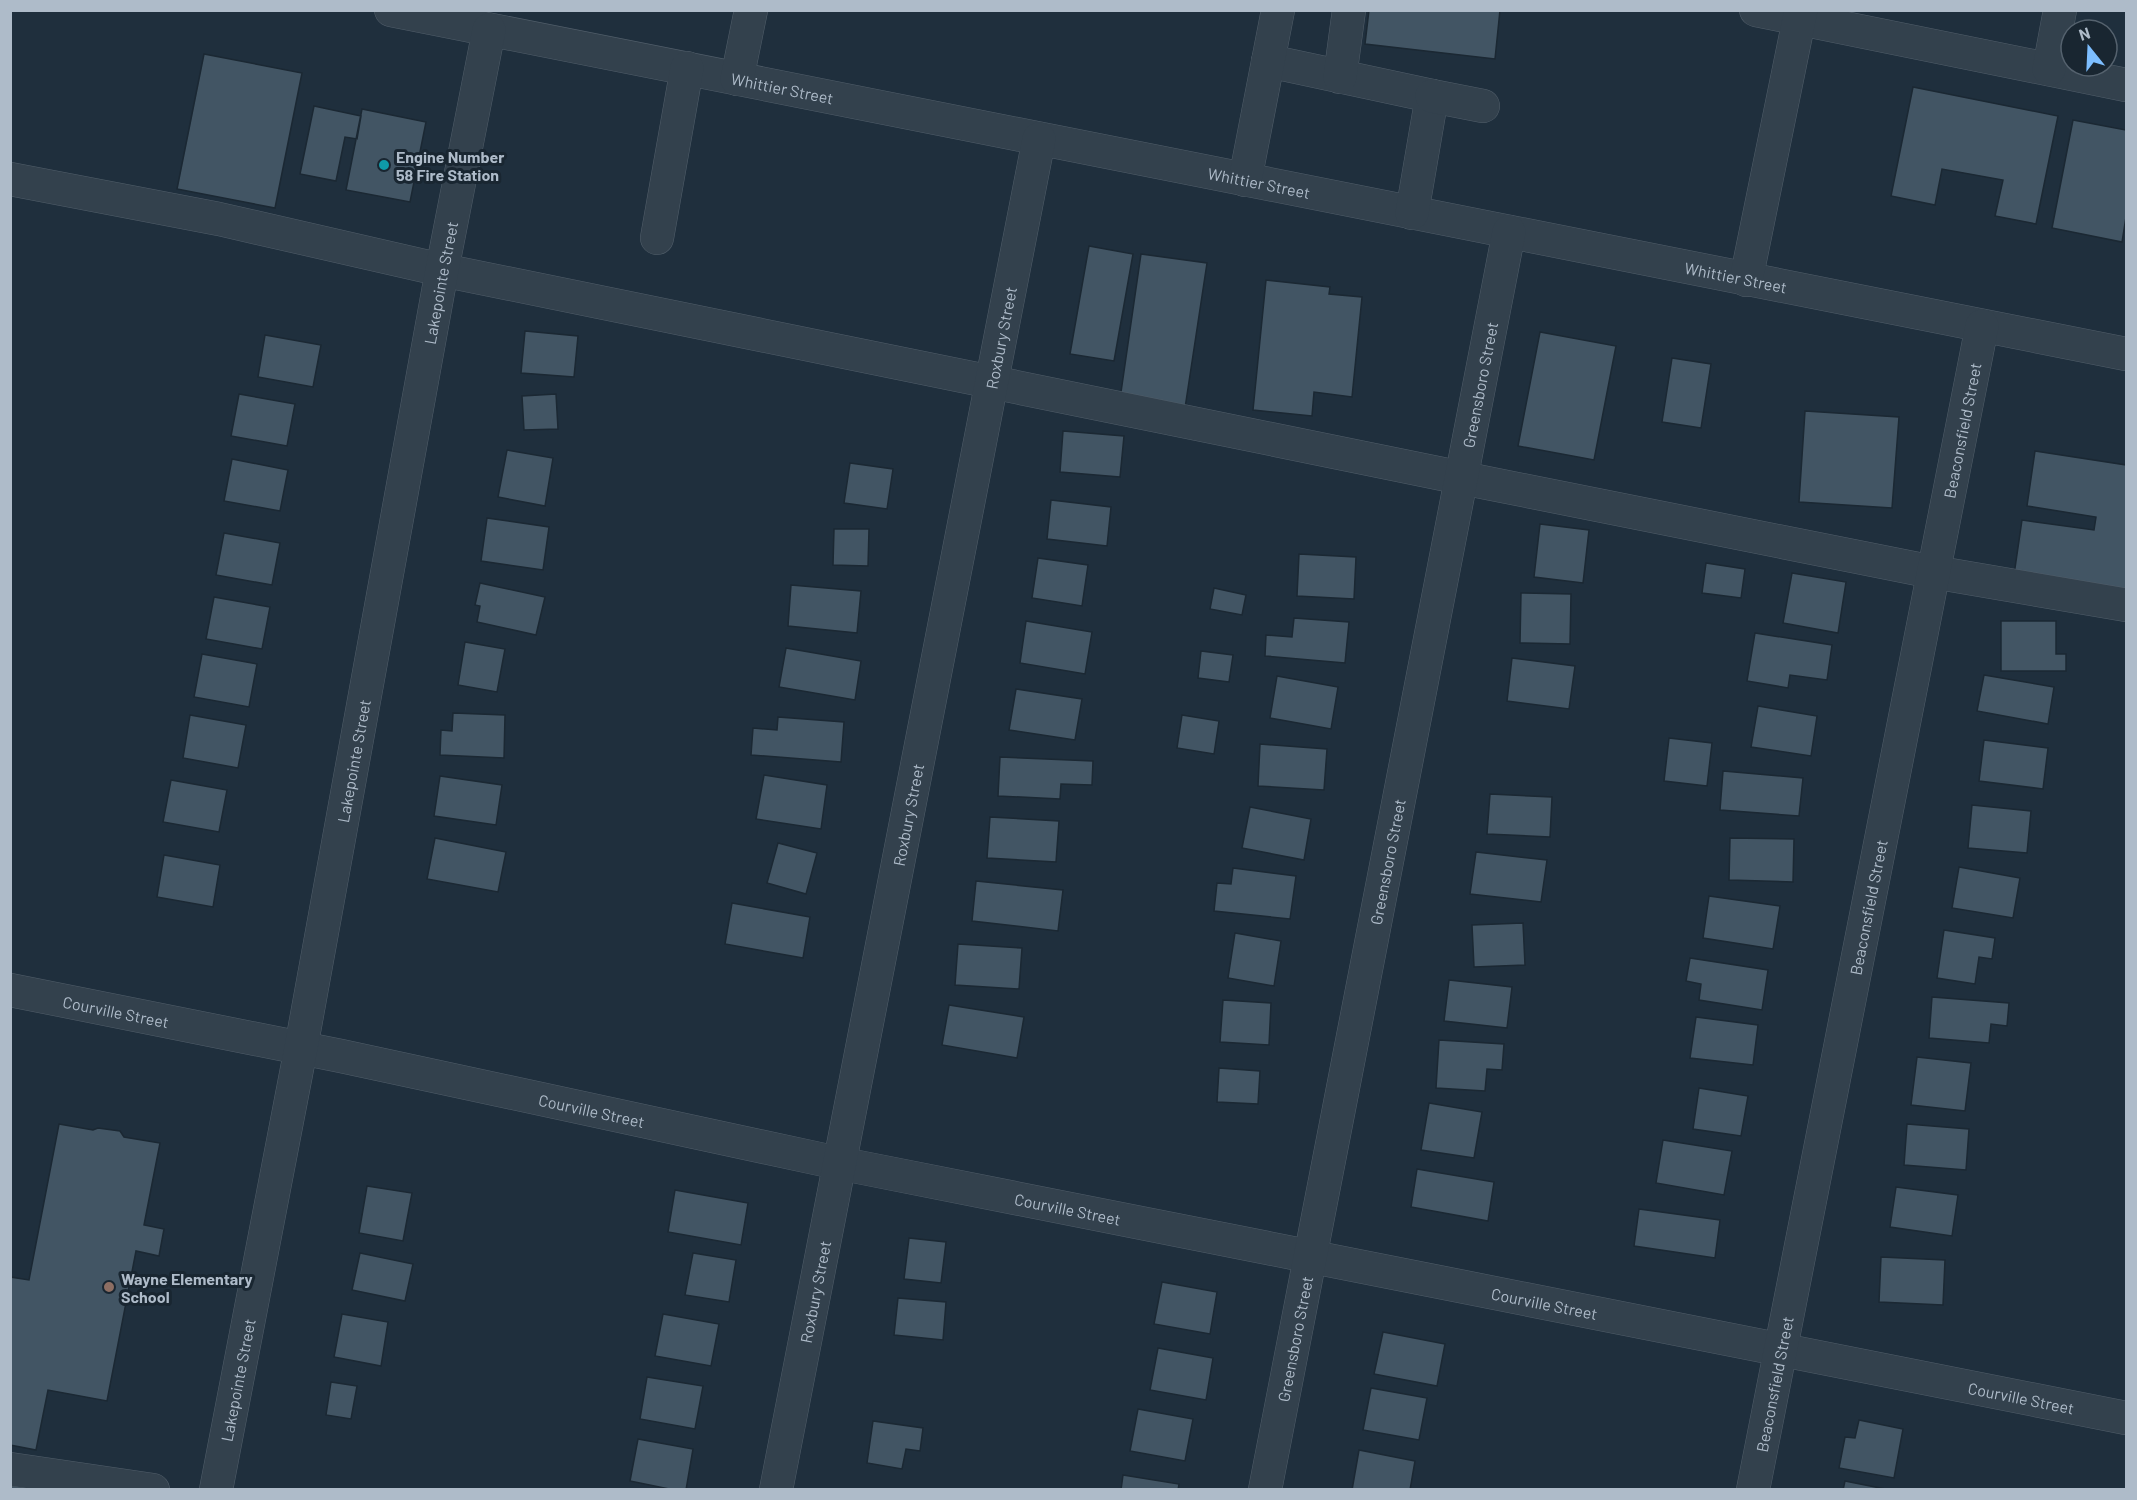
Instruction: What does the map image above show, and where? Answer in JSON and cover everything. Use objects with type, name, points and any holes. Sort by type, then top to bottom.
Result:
[{"type":"street","name":"Whittier Street","points":[[392,10],[2127,354]]},
{"type":"street","points":[[737,79],[751,10]]},
{"type":"street","points":[[1245,180],[1278,10]]},
{"type":"street","points":[[1340,77],[1349,10]]},
{"type":"street","points":[[1756,10],[1800,14],[2127,85]]},
{"type":"street","points":[[2049,69],[2060,10]]},
{"type":"street","points":[[1746,279],[1800,14]]},
{"type":"street","name":"Lakepointe Street","points":[[216,1490],[301,1048],[442,270],[489,30]]},
{"type":"street","points":[[1268,62],[1483,106]]},
{"type":"street","points":[[657,238],[687,68]]},
{"type":"street","points":[[1412,213],[1432,96]]},
{"type":"street","name":"Roxbury Street","points":[[776,1490],[1039,139]]},
{"type":"street","points":[[10,179],[219,219],[442,270],[1462,478],[1934,572],[2127,605]]},
{"type":"street","name":"Greensboro Street","points":[[1265,1490],[1509,232]]},
{"type":"street","name":"Beaconsfield Street","points":[[1753,1490],[1982,326]]},
{"type":"street","name":"Courville Street","points":[[10,990],[301,1048],[838,1163],[2127,1418]]},
{"type":"street","points":[[10,1469],[153,1490]]},
{"type":"building","points":[[1369,10],[1500,10],[1495,59],[1365,44]]},
{"type":"building","points":[[204,54],[302,73],[275,208],[177,189]]},
{"type":"building","points":[[1913,87],[2058,116],[2036,224],[1995,216],[2003,180],[1942,169],[1935,205],[1891,196]]},
{"type":"building","points":[[314,106],[361,116],[357,139],[345,137],[336,181],[300,174]]},
{"type":"building","name":"Engine Number 58 Fire Station","points":[[362,109],[426,122],[410,202],[346,190]]},
{"type":"building","points":[[2073,120],[2126,130],[2126,217],[2122,242],[2052,228]]},
{"type":"building","points":[[1089,246],[1133,254],[1114,361],[1070,354]]},
{"type":"building","points":[[1141,254],[1207,263],[1185,408],[1120,399]]},
{"type":"building","points":[[1266,280],[1330,287],[1329,294],[1362,297],[1352,397],[1314,392],[1312,416],[1253,410]]},
{"type":"building","points":[[525,331],[578,336],[574,377],[521,373]]},
{"type":"building","points":[[1540,332],[1616,346],[1594,460],[1518,446]]},
{"type":"building","points":[[265,335],[321,345],[313,387],[258,377]]},
{"type":"building","points":[[1672,358],[1711,364],[1701,428],[1662,422]]},
{"type":"building","points":[[239,394],[295,404],[287,446],[231,436]]},
{"type":"building","points":[[556,394],[558,429],[524,430],[522,396]]},
{"type":"building","points":[[1805,411],[1899,417],[1892,508],[1799,502]]},
{"type":"building","points":[[1063,431],[1124,436],[1120,477],[1060,472]]},
{"type":"building","points":[[507,450],[553,458],[545,506],[498,497]]},
{"type":"building","points":[[2035,451],[2126,465],[2126,593],[2014,575],[2022,520],[2094,530],[2096,517],[2027,506]]},
{"type":"building","points":[[232,459],[288,470],[280,511],[224,501]]},
{"type":"building","points":[[850,463],[893,469],[887,509],[844,503]]},
{"type":"building","points":[[1051,500],[1111,507],[1107,546],[1047,539]]},
{"type":"building","points":[[487,518],[549,527],[543,570],[481,561]]},
{"type":"building","points":[[1540,524],[1589,530],[1583,583],[1534,577]]},
{"type":"building","points":[[834,529],[869,529],[868,566],[833,565]]},
{"type":"building","points":[[224,533],[280,543],[272,585],[216,575]]},
{"type":"building","points":[[1299,554],[1356,557],[1354,599],[1297,596]]},
{"type":"building","points":[[1038,558],[1088,565],[1082,606],[1032,598]]},
{"type":"building","points":[[1706,563],[1745,569],[1741,598],[1702,593]]},
{"type":"building","points":[[1792,573],[1846,582],[1838,633],[1783,623]]},
{"type":"building","points":[[480,583],[545,597],[536,635],[477,622],[480,606],[475,605]]},
{"type":"building","points":[[791,585],[861,591],[857,633],[788,626]]},
{"type":"building","points":[[1214,588],[1246,595],[1242,615],[1210,609]]},
{"type":"building","points":[[1521,593],[1571,594],[1570,644],[1520,643]]},
{"type":"building","points":[[214,597],[270,607],[262,649],[206,639]]},
{"type":"building","points":[[1294,618],[1349,622],[1345,663],[1265,656],[1266,635],[1292,637]]},
{"type":"building","points":[[1026,621],[1092,632],[1085,674],[1020,663]]},
{"type":"building","points":[[2001,621],[2056,621],[2056,654],[2066,654],[2066,671],[2001,671]]},
{"type":"building","points":[[1755,633],[1832,645],[1827,680],[1790,675],[1788,688],[1747,681]]},
{"type":"building","points":[[465,642],[505,649],[497,692],[458,685]]},
{"type":"building","points":[[786,648],[861,661],[855,700],[779,687]]},
{"type":"building","points":[[1201,651],[1233,655],[1229,682],[1198,678]]},
{"type":"building","points":[[202,654],[257,664],[249,707],[194,697]]},
{"type":"building","points":[[1512,658],[1575,666],[1569,709],[1507,701]]},
{"type":"building","points":[[1984,675],[2054,687],[2048,724],[1977,711]]},
{"type":"building","points":[[1277,676],[1338,687],[1331,729],[1270,718]]},
{"type":"building","points":[[1016,689],[1082,699],[1075,740],[1009,730]]},
{"type":"building","points":[[1758,706],[1817,716],[1811,756],[1751,747]]},
{"type":"building","points":[[453,713],[505,715],[504,758],[440,755],[441,730],[452,731]]},
{"type":"building","points":[[190,715],[246,725],[238,768],[183,758]]},
{"type":"building","points":[[1182,715],[1219,721],[1214,754],[1177,748]]},
{"type":"building","points":[[778,717],[844,722],[841,762],[751,755],[753,728],[777,730]]},
{"type":"building","points":[[1669,738],[1712,743],[1707,786],[1664,781]]},
{"type":"building","points":[[1984,740],[2048,748],[2043,789],[1979,781]]},
{"type":"building","points":[[1260,744],[1327,749],[1324,790],[1258,786]]},
{"type":"building","points":[[1000,757],[1093,761],[1092,785],[1061,784],[1060,799],[998,796]]},
{"type":"building","points":[[1723,771],[1803,778],[1799,816],[1720,810]]},
{"type":"building","points":[[764,775],[827,785],[821,829],[756,819]]},
{"type":"building","points":[[440,776],[502,785],[496,825],[434,816]]},
{"type":"building","points":[[171,780],[227,790],[219,832],[163,822]]},
{"type":"building","points":[[1490,794],[1552,797],[1550,837],[1487,834]]},
{"type":"building","points":[[1972,805],[2031,811],[2027,853],[1968,848]]},
{"type":"building","points":[[1250,807],[1311,819],[1304,860],[1242,848]]},
{"type":"building","points":[[990,817],[1059,821],[1056,862],[987,858]]},
{"type":"building","points":[[435,838],[506,852],[498,892],[427,879]]},
{"type":"building","points":[[1730,838],[1794,839],[1793,882],[1729,880]]},
{"type":"building","points":[[778,843],[817,853],[806,894],[767,883]]},
{"type":"building","points":[[1476,852],[1547,860],[1541,902],[1470,894]]},
{"type":"building","points":[[164,855],[220,865],[213,907],[157,897]]},
{"type":"building","points":[[1959,867],[2020,878],[2013,918],[1952,908]]},
{"type":"building","points":[[1233,868],[1296,876],[1290,919],[1214,911],[1217,883],[1231,884]]},
{"type":"building","points":[[976,881],[1063,890],[1058,931],[972,921]]},
{"type":"building","points":[[1709,896],[1780,906],[1773,949],[1703,938]]},
{"type":"building","points":[[732,903],[810,917],[803,958],[725,944]]},
{"type":"building","points":[[1523,923],[1525,965],[1474,967],[1472,925]]},
{"type":"building","points":[[1944,930],[1995,938],[1992,959],[1979,957],[1975,984],[1937,978]]},
{"type":"building","points":[[1235,933],[1281,941],[1274,986],[1228,978]]},
{"type":"building","points":[[958,944],[1022,948],[1019,989],[955,985]]},
{"type":"building","points":[[1690,958],[1768,970],[1762,1010],[1699,1000],[1701,984],[1686,981]]},
{"type":"building","points":[[1449,980],[1512,987],[1507,1028],[1444,1021]]},
{"type":"building","points":[[1932,997],[2009,1003],[2007,1026],[1991,1024],[1989,1043],[1929,1038]]},
{"type":"building","points":[[1223,1000],[1271,1003],[1269,1045],[1220,1042]]},
{"type":"building","points":[[949,1005],[1024,1017],[1017,1058],[942,1045]]},
{"type":"building","points":[[1696,1017],[1758,1025],[1753,1065],[1690,1058]]},
{"type":"building","points":[[1439,1040],[1504,1044],[1502,1070],[1487,1069],[1485,1091],[1436,1088]]},
{"type":"building","points":[[1917,1057],[1971,1063],[1965,1111],[1911,1105]]},
{"type":"building","points":[[1219,1068],[1260,1071],[1258,1104],[1217,1102]]},
{"type":"building","points":[[1699,1088],[1748,1096],[1741,1136],[1693,1129]]},
{"type":"building","points":[[1429,1103],[1482,1112],[1474,1158],[1421,1150]]},
{"type":"building","points":[[59,1124],[93,1130],[98,1128],[120,1131],[124,1137],[160,1143],[144,1225],[164,1229],[159,1256],[136,1251],[107,1401],[48,1390],[36,1450],[10,1445],[10,1277],[29,1280]]},
{"type":"building","points":[[1907,1124],[1969,1129],[1966,1170],[1904,1165]]},
{"type":"building","points":[[1663,1140],[1732,1151],[1724,1195],[1656,1183]]},
{"type":"building","points":[[1417,1169],[1494,1182],[1488,1221],[1411,1207]]},
{"type":"building","points":[[367,1186],[412,1193],[403,1241],[359,1233]]},
{"type":"building","points":[[1896,1187],[1958,1195],[1952,1236],[1890,1227]]},
{"type":"building","points":[[675,1190],[748,1203],[741,1245],[668,1232]]},
{"type":"building","points":[[1639,1209],[1720,1220],[1715,1258],[1634,1246]]},
{"type":"building","points":[[909,1238],[946,1242],[941,1283],[904,1279]]},
{"type":"building","points":[[360,1253],[413,1264],[405,1301],[352,1290]]},
{"type":"building","points":[[693,1253],[736,1260],[729,1302],[685,1295]]},
{"type":"building","points":[[1881,1257],[1945,1260],[1943,1305],[1879,1302]]},
{"type":"building","points":[[1162,1282],[1217,1292],[1210,1334],[1154,1324]]},
{"type":"building","points":[[898,1298],[946,1302],[943,1340],[894,1335]]},
{"type":"building","points":[[342,1314],[388,1322],[381,1366],[334,1357]]},
{"type":"building","points":[[663,1314],[719,1324],[711,1366],[655,1356]]},
{"type":"building","points":[[1383,1332],[1445,1344],[1437,1386],[1374,1374]]},
{"type":"building","points":[[1158,1348],[1213,1358],[1206,1400],[1150,1390]]},
{"type":"building","points":[[647,1377],[703,1386],[695,1429],[640,1419]]},
{"type":"building","points":[[331,1382],[357,1386],[351,1419],[326,1415]]},
{"type":"building","points":[[1371,1388],[1427,1398],[1419,1440],[1363,1430]]},
{"type":"building","points":[[1138,1409],[1193,1419],[1185,1461],[1130,1451]]},
{"type":"building","points":[[1859,1420],[1903,1429],[1894,1478],[1839,1468],[1845,1437],[1855,1438]]},
{"type":"building","points":[[873,1421],[923,1428],[920,1451],[906,1449],[902,1469],[867,1463]]},
{"type":"building","points":[[638,1439],[693,1449],[686,1490],[674,1490],[630,1481]]},
{"type":"building","points":[[1359,1450],[1415,1461],[1410,1490],[1352,1490]]},
{"type":"building","points":[[1123,1475],[1179,1484],[1178,1490],[1121,1490]]},
{"type":"building","points":[[1845,1481],[1890,1490],[1843,1490]]},
{"type":"building","points":[[10,1485],[34,1489],[10,1490]]},
{"type":"place","name":"Engine Number 58 Fire Station","points":[[384,165]]},
{"type":"place","name":"Wayne Elementary School","points":[[109,1287]]}]
